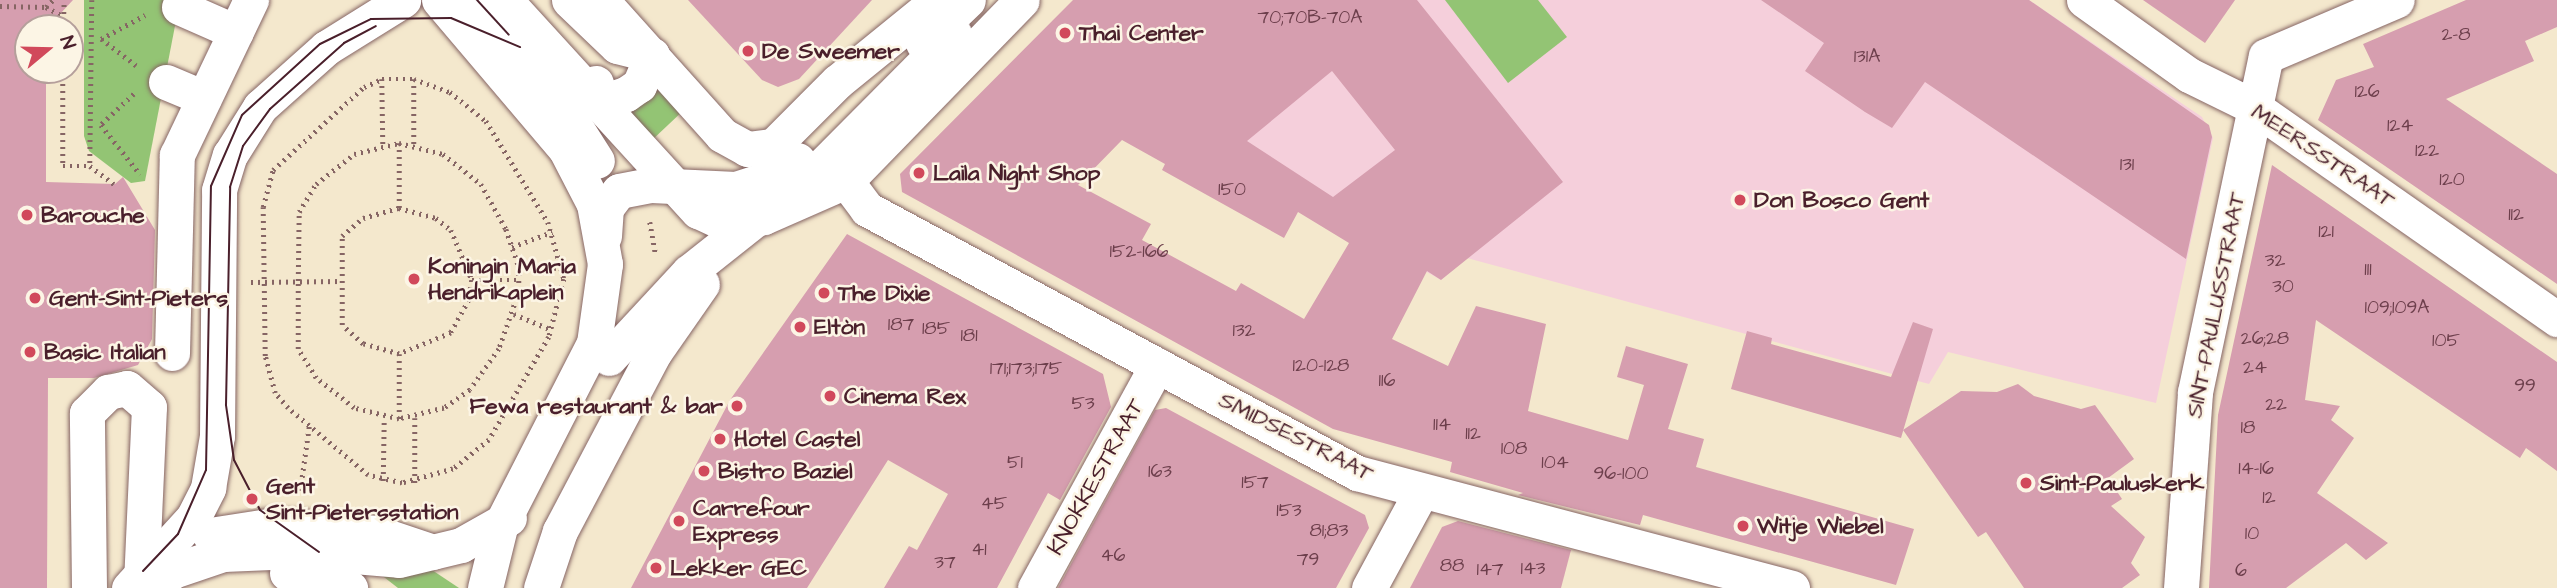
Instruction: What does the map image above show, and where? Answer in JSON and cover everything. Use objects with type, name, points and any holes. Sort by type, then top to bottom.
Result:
[{"type":"street","points":[[172,353],[177,155],[251,0]]},
{"type":"street","points":[[137,585],[193,518],[208,488],[218,436],[219,190],[230,155],[260,107],[326,48],[403,0]]},
{"type":"street","points":[[439,0],[566,150],[594,204],[604,247],[606,287],[594,343],[531,486],[504,588]]},
{"type":"street","points":[[453,0],[590,146]]},
{"type":"street","points":[[467,0],[509,35],[631,163],[722,222],[765,211],[846,181],[1022,0]]},
{"type":"street","points":[[505,0],[602,102],[687,198]]},
{"type":"street","points":[[538,0],[580,46],[602,102]]},
{"type":"street","points":[[569,0],[617,46],[652,55]]},
{"type":"street","points":[[601,0],[733,144],[774,144],[837,82],[938,0]]},
{"type":"street","points":[[687,198],[773,177],[806,154],[968,0]]},
{"type":"street","points":[[137,585],[193,540],[268,525],[401,539],[436,553],[484,588],[500,527],[531,486],[609,358],[663,296],[820,168],[991,0]]},
{"type":"street","name":"MEERSSTRAAT","points":[[2084,0],[2189,75],[2254,107],[2557,319]]},
{"type":"street","name":"SINT-PAULUSSTRAAT","points":[[2182,588],[2195,392],[2266,56],[2397,0]]},
{"type":"street","points":[[179,7],[236,32]]},
{"type":"street","points":[[602,102],[639,85],[652,55]]},
{"type":"street","points":[[534,62],[621,192],[627,290],[609,358]]},
{"type":"street","points":[[166,82],[204,98]]},
{"type":"street","name":"SMIDSESTRAAT","points":[[846,181],[867,209],[1357,473],[1792,588]]},
{"type":"street","points":[[604,247],[621,192]]},
{"type":"street","points":[[621,192],[687,198],[765,211]]},
{"type":"street","points":[[541,588],[560,531],[654,353],[696,289],[765,211]]},
{"type":"street","name":"KNOKKESTRAAT","points":[[1035,588],[1157,365]]},
{"type":"street","points":[[89,588],[87,413],[108,391],[127,388],[149,407],[137,585]]},
{"type":"street","points":[[401,539],[457,527],[531,486]]},
{"type":"street","points":[[1370,588],[1421,492]]},
{"type":"street","points":[[137,585],[223,554],[295,551],[374,561],[436,553],[500,527]]},
{"type":"street","points":[[195,588],[268,571],[350,588]]},
{"type":"path","points":[[46,6],[52,0]]},
{"type":"path","points":[[90,166],[92,0]]},
{"type":"path","points":[[0,6],[46,6],[60,14]]},
{"type":"path","points":[[92,41],[101,42]]},
{"type":"path","points":[[382,79],[383,144]]},
{"type":"path","points":[[382,79],[414,79],[450,92],[486,121],[552,232],[563,268],[564,292],[552,330],[489,440],[453,469],[415,482],[383,481],[309,426],[275,393],[267,372],[265,191],[286,154],[382,79]]},
{"type":"path","points":[[414,79],[414,144]]},
{"type":"path","points":[[63,84],[63,166],[90,166],[114,184]]},
{"type":"path","points":[[91,121],[101,122]]},
{"type":"path","points":[[399,143],[399,208]]},
{"type":"path","points":[[399,143],[414,144],[470,172],[491,198],[519,268],[519,292],[514,314],[491,364],[470,390],[415,418],[399,419],[384,418],[347,404],[316,378],[298,349],[298,322],[299,212],[334,167],[383,144],[399,143]]},
{"type":"path","points":[[399,208],[436,218],[451,230],[472,280],[469,300],[451,333],[435,344],[399,354],[363,344],[342,325],[342,270],[348,230],[363,218],[399,208]]},
{"type":"path","points":[[512,247],[552,232]]},
{"type":"path","points":[[519,268],[563,268]]},
{"type":"path","points":[[472,280],[519,280]]},
{"type":"path","points":[[519,292],[564,292]]},
{"type":"path","points":[[514,314],[552,330]]},
{"type":"path","points":[[399,354],[399,419]]},
{"type":"path","points":[[383,481],[384,418]]},
{"type":"path","points":[[415,418],[415,482]]},
{"type":"path","points":[[299,499],[309,426]]},
{"type":"shaded area","name":"Don Bosco Gent","points":[[1232,0],[2029,0],[2202,117],[2213,138],[2156,403],[1948,352],[1929,384],[1467,258],[1441,280],[1136,109]]},
{"type":"green space","points":[[84,0],[180,0],[145,181],[131,183],[89,151],[84,136]]},
{"type":"green space","points":[[1445,0],[1538,0],[1567,37],[1508,83]]},
{"type":"green space","points":[[659,74],[686,108],[650,142],[621,111]]},
{"type":"green space","points":[[420,562],[459,588],[398,588],[380,574]]},
{"type":"building","name":"Gent-Sint-Pieters","points":[[0,0],[73,0],[60,14],[14,14],[14,84],[46,84],[46,182],[115,184],[123,177],[155,230],[152,339],[138,365],[94,378],[48,378],[47,588],[0,588]]},
{"type":"building","points":[[688,0],[872,0],[799,79],[778,87],[762,80]]},
{"type":"building","points":[[1073,0],[1417,0],[1563,182],[1441,280],[1427,271],[1392,339],[1448,366],[1476,306],[1546,324],[1528,411],[1628,440],[1644,385],[1617,377],[1626,346],[1688,364],[1668,429],[1704,439],[1696,467],[1914,529],[1896,585],[1643,515],[1640,525],[1518,495],[1523,493],[1450,472],[1452,462],[1333,429],[902,192],[900,174]],"holes":[[[1332,71],[1395,150],[1333,197],[1247,141]],[[1122,140],[1165,164],[1162,170],[1284,238],[1298,212],[1349,243],[1304,319],[1241,283],[1236,291],[1142,240],[1151,224],[1078,185]]]},
{"type":"building","points":[[1761,0],[2029,0],[2209,125],[2212,137],[2186,259],[1925,82],[1892,128],[1865,112],[1805,71],[1824,43]]},
{"type":"building","points":[[2143,0],[2235,0],[2205,43]]},
{"type":"building","points":[[2466,0],[2557,0],[2557,27],[2525,41],[2534,61],[2446,99],[2557,174],[2557,284],[2318,120],[2336,80],[2374,67],[2363,44]]},
{"type":"building","points":[[2272,165],[2557,362],[2557,471],[2526,448],[2520,458],[2316,320],[2305,400],[2340,406],[2331,420],[2354,438],[2317,493],[2388,543],[2366,560],[2346,543],[2286,588],[2209,588],[2218,415]]},
{"type":"building","points":[[847,234],[1103,374],[1111,407],[1060,500],[1048,493],[997,588],[884,588],[909,546],[917,550],[948,494],[888,460],[807,588],[631,588],[730,400]]},
{"type":"building","points":[[1913,322],[1933,329],[1901,438],[1731,389],[1747,331],[1772,338],[1771,344],[1891,377]]},
{"type":"building","name":"Sint-Pauluskerk","points":[[2018,384],[2034,396],[2081,409],[2095,405],[2134,459],[2108,478],[2122,499],[2111,506],[2145,537],[2131,563],[2140,575],[2122,588],[2024,588],[1986,532],[1978,537],[1903,430],[1961,391],[1997,392]]},
{"type":"building","points":[[1166,408],[1365,515],[1369,528],[1336,588],[1058,588],[1155,410]]},
{"type":"building","points":[[1458,521],[1571,550],[1561,588],[1410,588],[1442,527]]},
{"type":"tram line","points":[[477,0],[509,35]]},
{"type":"tram line","points":[[143,571],[178,534],[206,470],[211,186],[242,115],[320,44],[371,19],[451,18],[520,47]]},
{"type":"tram line","points":[[319,552],[260,510],[234,460],[226,405],[230,187],[243,146],[270,109],[344,43],[376,26]]},
{"type":"place","name":"Thai Center","points":[[1065,33]]},
{"type":"place","name":"De Sweemer","points":[[748,51]]},
{"type":"place","name":"Laila Night Shop","points":[[919,173]]},
{"type":"place","name":"Don Bosco Gent","points":[[1740,200]]},
{"type":"place","name":"Barouche","points":[[27,215]]},
{"type":"place","name":"Koningin Maria Hendrikaplein","points":[[414,279]]},
{"type":"place","name":"The Dixie","points":[[824,293]]},
{"type":"place","name":"Gent-Sint-Pieters","points":[[35,298]]},
{"type":"place","name":"Eltòn","points":[[800,327]]},
{"type":"place","name":"Basic Italian","points":[[30,352]]},
{"type":"place","name":"Cinema Rex","points":[[830,396]]},
{"type":"place","name":"Fewa restaurant & bar","points":[[737,406]]},
{"type":"place","name":"Hotel Castel","points":[[720,439]]},
{"type":"place","name":"Bistro Baziel","points":[[704,471]]},
{"type":"place","name":"Sint-Pauluskerk","points":[[2026,483]]},
{"type":"place","name":"Gent Sint-Pietersstation","points":[[252,499]]},
{"type":"place","name":"Carrefour Express","points":[[679,521]]},
{"type":"place","name":"Witje Wiebel","points":[[1743,526]]},
{"type":"place","name":"Lekker GEC","points":[[656,568]]}]
